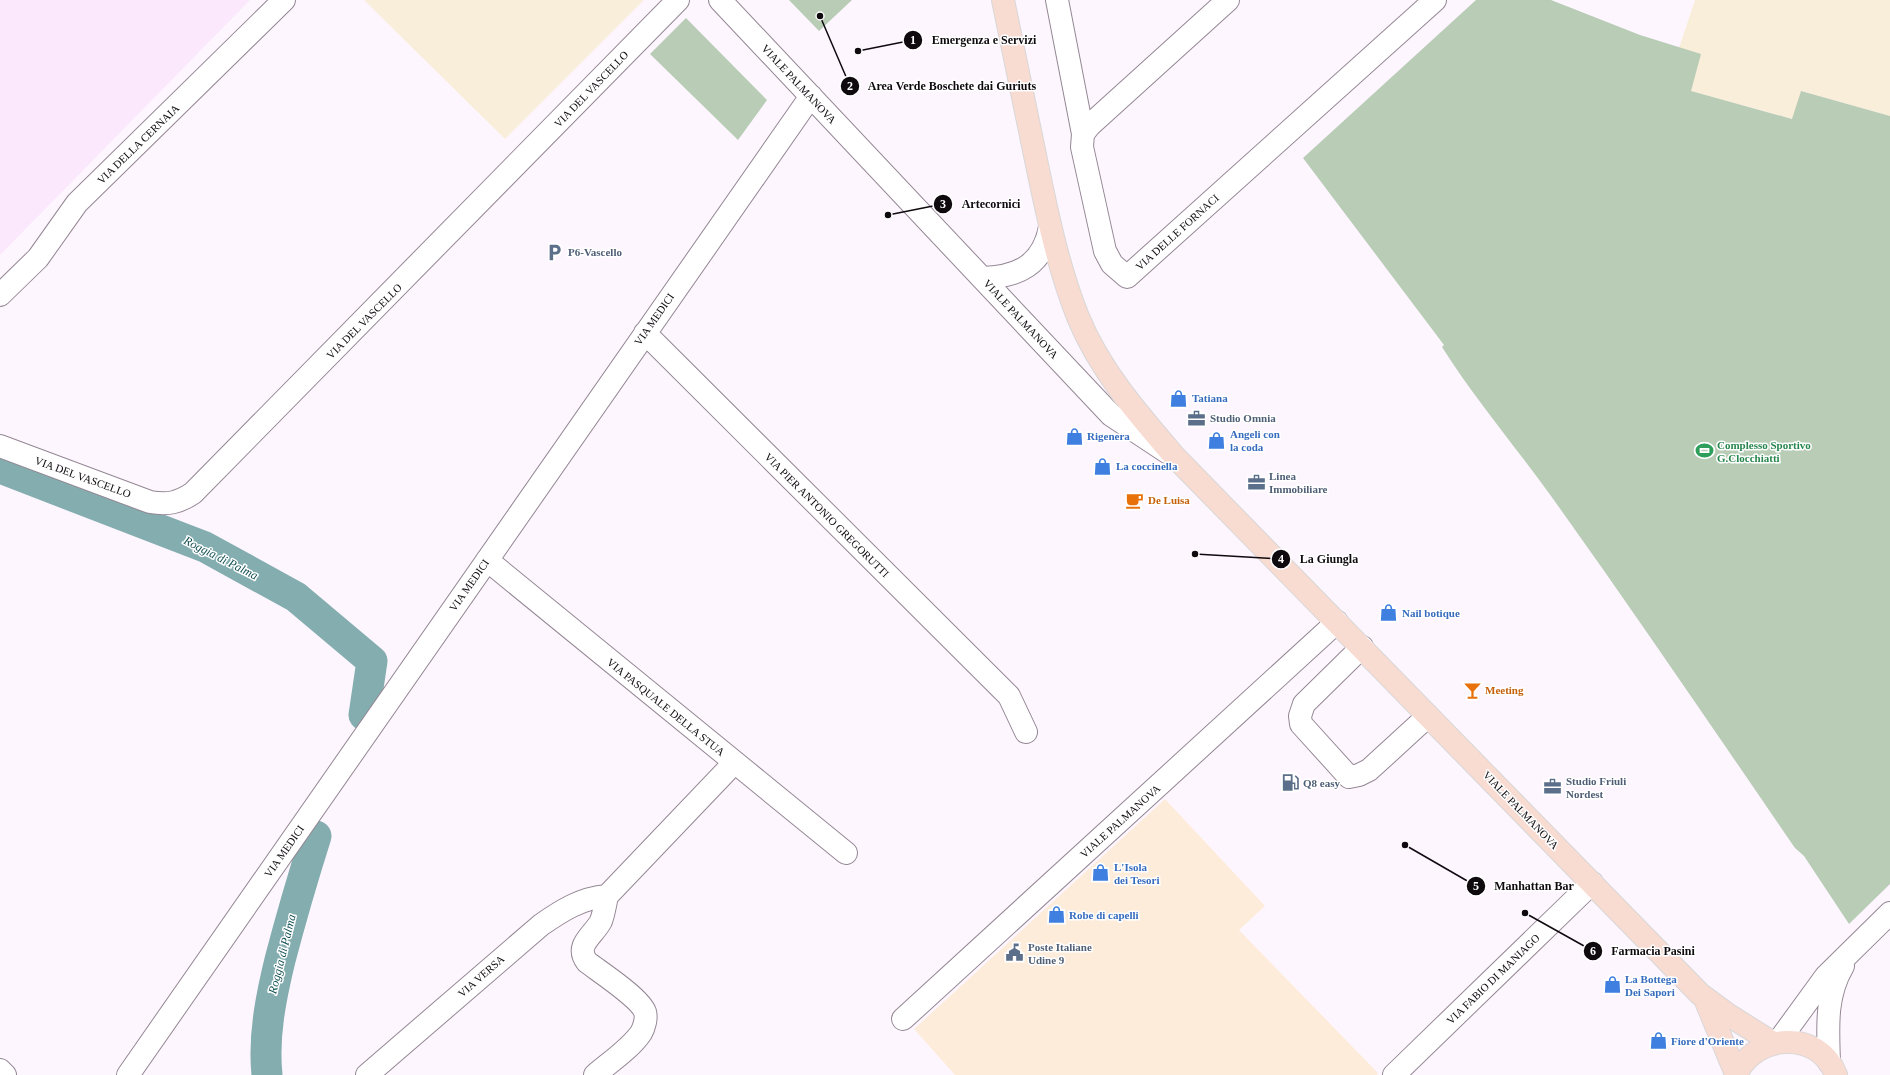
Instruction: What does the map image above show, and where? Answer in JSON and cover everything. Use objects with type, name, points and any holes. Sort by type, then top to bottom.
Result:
[{"type":"main road","points":[[1003,0],[1050,227],[1063,274],[1078,318],[1111,377],[1138,414],[1176,458]]},
{"type":"main road","name":"VIALE PALMANOVA","points":[[1176,458],[1705,998],[1775,1042]]},
{"type":"main road","name":"VIALE PALMANOVA","points":[[1705,998],[1736,1074]]},
{"type":"main road","points":[[1736,1074],[1749,1056],[1766,1045],[1775,1042],[1790,1041],[1805,1045],[1818,1052],[1833,1069]]},
{"type":"street","name":"VIA DELLA CERNAIA","points":[[0,295],[38,258],[77,203],[284,0]]},
{"type":"street","name":"VIA DEL VASCELLO","points":[[0,446],[150,502],[172,504],[182,501],[193,493],[678,0]]},
{"type":"street","name":"VIALE PALMANOVA","points":[[720,0],[1111,415],[1176,458]]},
{"type":"street","points":[[1057,0],[1083,134]]},
{"type":"street","points":[[1083,134],[1090,125],[1228,0]]},
{"type":"street","name":"VIA DELLE FORNACI","points":[[1083,134],[1082,147],[1105,251],[1112,264],[1127,277],[1435,0]]},
{"type":"street","name":"VIA MEDICI","points":[[128,1075],[644,333],[811,96]]},
{"type":"street","points":[[982,278],[1002,277],[1019,271],[1033,262],[1045,246],[1050,227]]},
{"type":"street","name":"VIA PIER ANTONIO GREGORUTTI","points":[[644,333],[1009,696],[1026,732]]},
{"type":"street","name":"VIA PASQUALE DELLA STUA","points":[[486,560],[846,853]]},
{"type":"street","name":"VIALE PALMANOVA","points":[[903,1019],[1337,622]]},
{"type":"street","points":[[1362,648],[1304,704],[1300,716],[1301,724],[1349,777],[1369,770],[1428,716]]},
{"type":"street","points":[[595,1075],[632,1043],[641,1032],[645,1023],[646,1013],[639,1003],[587,962],[583,954],[584,943],[600,922],[607,896],[734,763]]},
{"type":"street","name":"VIA FABIO DI MANIAGO","points":[[1394,1075],[1592,883]]},
{"type":"street","name":"VIA VERSA","points":[[367,1075],[541,925],[572,905],[594,897],[607,896]]},
{"type":"street","points":[[1775,1042],[1826,976],[1890,913]]},
{"type":"street","points":[[1833,1069],[1829,1004],[1837,978],[1854,948]]},
{"type":"street","points":[[0,1070],[5,1075]]},
{"type":"shaded area","points":[[0,0],[250,0],[0,255]]},
{"type":"shaded area","points":[[364,0],[644,0],[505,139]]},
{"type":"shaded area","points":[[1695,0],[1890,0],[1890,116],[1801,91],[1793,119],[1690,91],[1700,55],[1679,48]]},
{"type":"shaded area","points":[[1165,799],[1265,906],[1239,930],[1378,1073],[1377,1075],[955,1075],[914,1029]]},
{"type":"green space","points":[[789,0],[852,0],[819,31]]},
{"type":"green space","name":"Complesso Sportivo G.Clocchiatti","points":[[1476,0],[1551,0],[1640,35],[1701,54],[1691,91],[1792,119],[1801,91],[1890,116],[1890,884],[1849,924],[1804,856],[1795,848],[1582,540],[1468,385],[1442,347],[1444,345],[1303,158]]},
{"type":"green space","points":[[686,18],[767,100],[738,140],[650,54]]},
{"type":"waterway","name":"Roggia di Palma","points":[[0,468],[205,547],[296,597],[372,661],[364,715]]},
{"type":"waterway","name":"Roggia di Palma","points":[[267,1075],[267,1031],[274,988],[288,929],[316,836]]},
{"type":"place","name":"Area Verde Boschete dai Guriuts","points":[[820,16]]},
{"type":"place","name":"Emergenza e Servizi","points":[[858,51]]},
{"type":"place","name":"Artecornici","points":[[888,215]]},
{"type":"place","name":"P6-Vascello","points":[[555,252]]},
{"type":"place","name":"Tatiana","points":[[1179,398]]},
{"type":"place","name":"Studio Omnia","points":[[1197,418]]},
{"type":"place","name":"Rigenera","points":[[1074,436]]},
{"type":"place","name":"Angeli con la coda","points":[[1217,440]]},
{"type":"place","name":"Complesso Sportivo G.Clocchiatti","points":[[1704,451]]},
{"type":"place","name":"La coccinella","points":[[1103,466]]},
{"type":"place","name":"Linea Immobiliare","points":[[1256,482]]},
{"type":"place","name":"De Luisa","points":[[1135,500]]},
{"type":"place","name":"La Giungla","points":[[1195,554]]},
{"type":"place","name":"Nail botique","points":[[1389,613]]},
{"type":"place","name":"Meeting","points":[[1472,690]]},
{"type":"place","name":"Q8 easy","points":[[1290,783]]},
{"type":"place","name":"Studio Friuli Nordest","points":[[1553,787]]},
{"type":"place","name":"Manhattan Bar","points":[[1405,845]]},
{"type":"place","name":"L'Isola dei Tesori","points":[[1101,873]]},
{"type":"place","name":"Farmacia Pasini","points":[[1525,913]]},
{"type":"place","name":"Robe di capelli","points":[[1056,915]]},
{"type":"place","name":"Poste Italiane Udine 9","points":[[1015,953]]},
{"type":"place","name":"La Bottega Dei Sapori","points":[[1612,985]]},
{"type":"place","name":"Fiore d'Oriente","points":[[1658,1041]]}]
